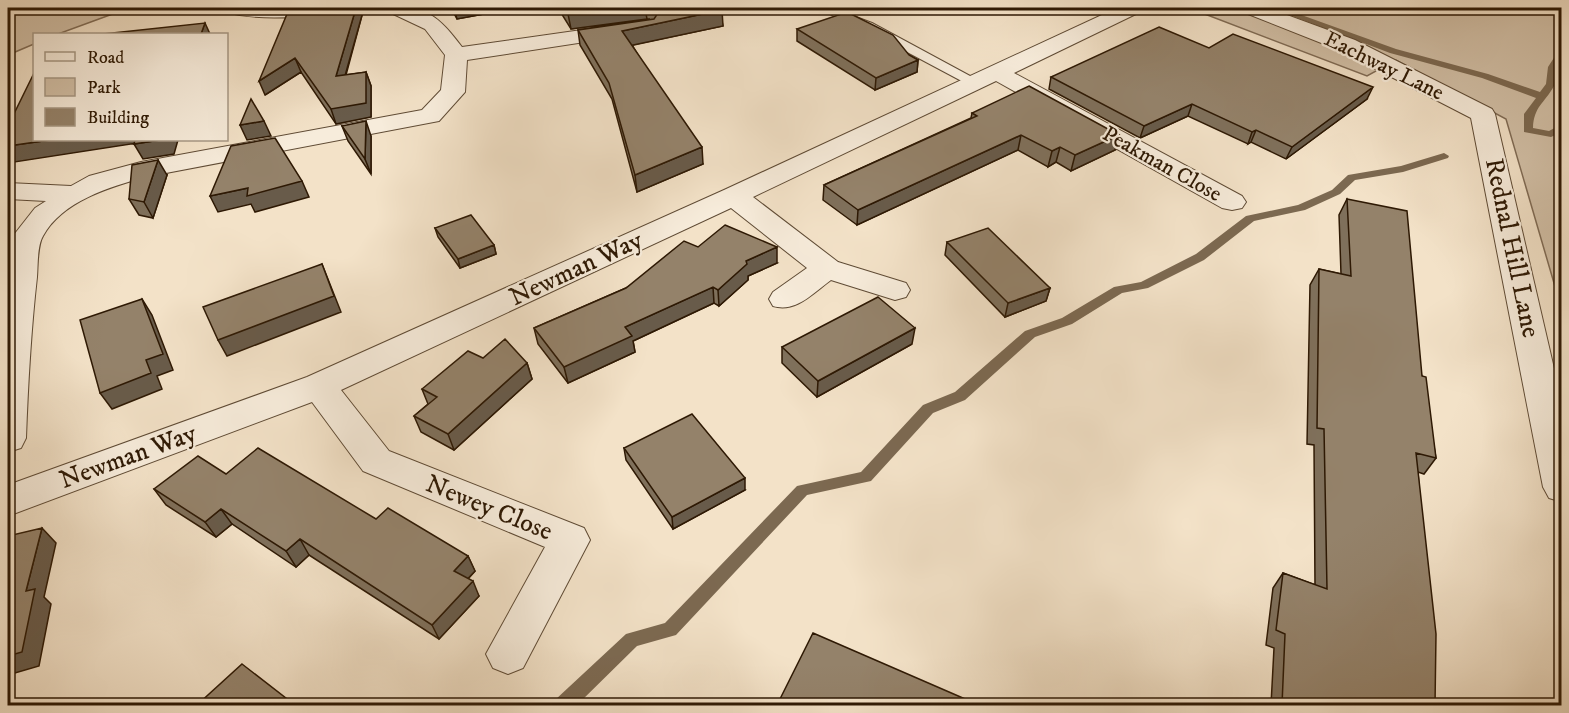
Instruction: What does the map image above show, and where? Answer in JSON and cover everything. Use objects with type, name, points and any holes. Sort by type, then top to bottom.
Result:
[{"type":"street","points":[[232,8],[270,13],[332,8]]},
{"type":"street","points":[[8,438],[14,350],[27,236],[45,213],[99,182],[141,170],[430,116],[453,92],[456,55],[433,24],[396,8]]},
{"type":"street","name":"Newman Way","points":[[8,501],[320,386],[734,196],[1133,8]]},
{"type":"street","name":"Eachway Lane","points":[[1250,8],[1347,45],[1483,114]]},
{"type":"street","points":[[456,55],[647,27]]},
{"type":"street","name":"Peakman Close","points":[[987,78],[1232,202]]},
{"type":"street","name":"Rednal Hill Lane","points":[[1483,114],[1562,487]]},
{"type":"street","points":[[8,191],[75,194]]},
{"type":"street","points":[[734,196],[827,269],[895,290]]},
{"type":"street","points":[[784,299],[827,269]]},
{"type":"street","name":"Newey Close","points":[[320,386],[376,461],[570,540],[508,654]]},
{"type":"lane","points":[[822,8],[987,78]]},
{"type":"green space","points":[[8,8],[129,8],[61,33],[33,33],[33,44],[8,55]]},
{"type":"green space","points":[[1189,8],[1561,8],[1561,307],[1506,119],[1396,60],[1367,76]]},
{"type":"building","points":[[356,8],[336,76],[366,72],[366,103],[331,109],[295,58],[259,81],[287,14]]},
{"type":"building","points":[[564,8],[617,8],[568,14]]},
{"type":"building","points":[[656,8],[719,8],[722,10],[622,31],[702,147],[635,175],[609,83],[578,30],[654,19],[658,13]]},
{"type":"building","points":[[847,12],[893,35],[909,55],[918,60],[876,78],[797,29]]},
{"type":"building","points":[[205,23],[201,33],[112,33]]},
{"type":"building","points":[[1159,27],[1209,48],[1233,34],[1373,87],[1292,147],[1256,130],[1252,132],[1192,104],[1144,126],[1051,77]]},
{"type":"building","points":[[33,75],[33,141],[43,141],[8,146],[8,126]]},
{"type":"building","points":[[1029,86],[1119,135],[1075,155],[1060,147],[1052,151],[1021,135],[858,210],[824,185],[977,116],[972,113]]},
{"type":"building","points":[[251,99],[264,121],[240,125]]},
{"type":"building","points":[[366,121],[365,159],[342,126]]},
{"type":"building","points":[[275,138],[302,181],[247,196],[248,188],[210,196],[231,146]]},
{"type":"building","points":[[135,141],[154,141],[134,144]]},
{"type":"building","points":[[158,160],[144,202],[129,199],[132,165]]},
{"type":"building","points":[[1347,199],[1407,211],[1422,376],[1426,377],[1436,458],[1416,453],[1436,634],[1435,705],[1282,705],[1285,634],[1276,630],[1283,573],[1327,589],[1324,429],[1317,428],[1319,269],[1351,276]]},
{"type":"building","points":[[471,215],[494,245],[458,259],[435,228]]},
{"type":"building","points":[[725,225],[777,247],[746,261],[747,264],[718,290],[713,287],[625,327],[632,336],[564,367],[534,328],[626,288],[684,241],[698,247]]},
{"type":"building","points":[[988,228],[1050,288],[1008,303],[947,242]]},
{"type":"building","points":[[322,264],[334,296],[218,340],[203,307]]},
{"type":"building","points":[[878,297],[915,328],[818,381],[782,347]]},
{"type":"building","points":[[142,299],[163,354],[146,360],[151,373],[100,393],[80,320]]},
{"type":"building","points":[[505,339],[527,363],[448,434],[414,416],[437,397],[422,389],[468,351],[483,358]]},
{"type":"building","points":[[692,414],[745,478],[672,517],[624,448]]},
{"type":"building","points":[[258,448],[376,519],[388,508],[468,556],[454,571],[473,581],[432,625],[300,539],[286,551],[221,509],[205,522],[154,489],[198,456],[226,474]]},
{"type":"building","points":[[42,528],[26,591],[35,589],[22,652],[8,656],[8,536]]},
{"type":"building","points":[[813,633],[979,705],[777,705]]},
{"type":"building","points":[[242,664],[291,702],[287,705],[197,705]]},
{"type":"waterway","points":[[1275,8],[1393,51],[1485,76],[1541,96]]},
{"type":"waterway","points":[[1562,52],[1553,67],[1551,84],[1529,114],[1528,130],[1551,134],[1562,127]]},
{"type":"waterway","points":[[562,706],[632,640],[670,629],[802,490],[866,477],[928,409],[960,396],[1030,334],[1067,321],[1118,290],[1144,285],[1200,257],[1250,218],[1301,208],[1336,192],[1352,177],[1403,169],[1444,156]]}]
